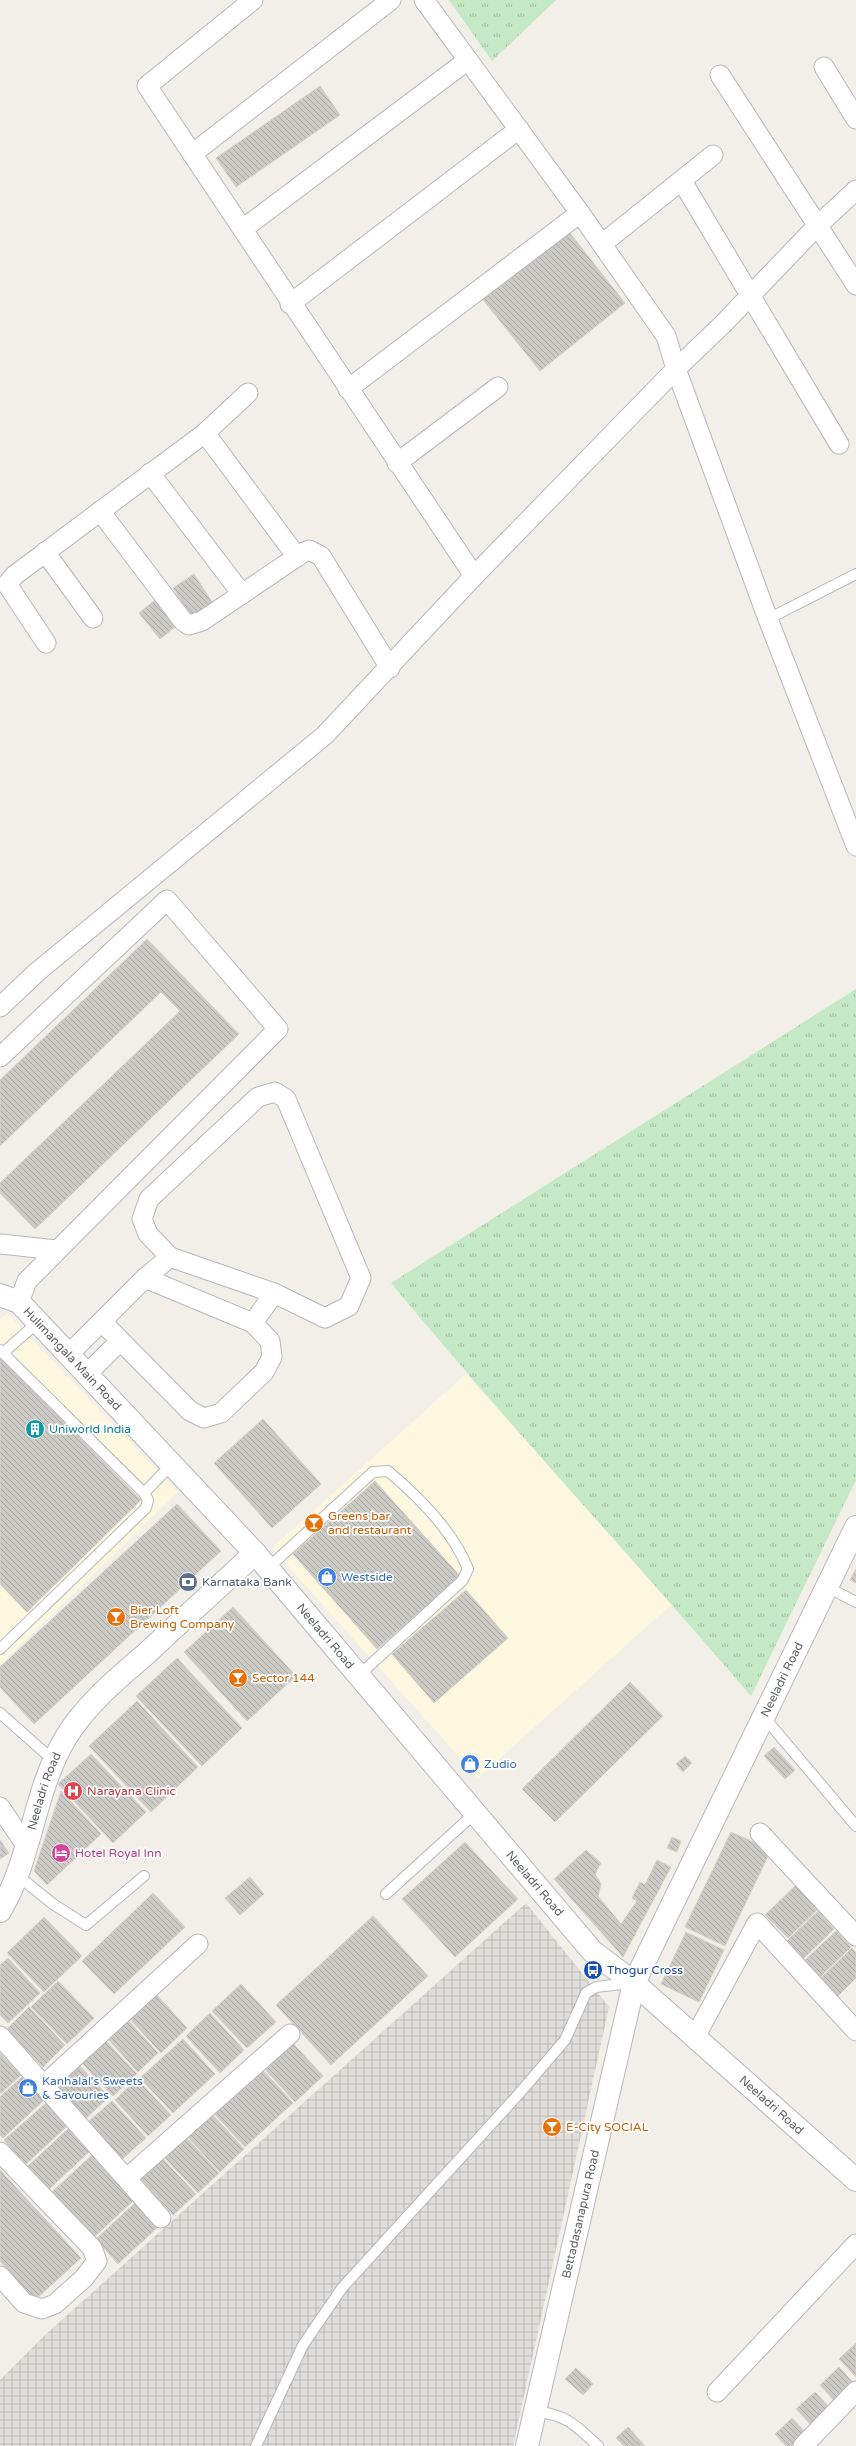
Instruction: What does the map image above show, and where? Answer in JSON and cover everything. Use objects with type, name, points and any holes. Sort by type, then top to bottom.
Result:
[{"type":"main road","name":"Hulimangala Main Road","points":[[10,1298],[38,1322],[69,1354],[262,1561]]},
{"type":"main road","name":"Neeladri Road","points":[[634,1983],[856,1527]]},
{"type":"main road","name":"Neeladri Road","points":[[0,1911],[11,1893],[27,1847],[42,1786],[65,1738],[98,1696],[262,1561],[592,1951],[634,1983],[856,2180]]},
{"type":"main road","name":"Bettadasanapura Road","points":[[527,2446],[634,1983]]},
{"type":"street","points":[[253,0],[147,86],[243,229],[290,304],[474,576]]},
{"type":"street","points":[[192,154],[391,0]]},
{"type":"street","points":[[424,0],[580,213],[666,336],[676,369],[768,620],[856,846]]},
{"type":"street","points":[[243,229],[468,60]]},
{"type":"street","points":[[824,67],[856,119]]},
{"type":"street","points":[[720,76],[856,285]]},
{"type":"street","points":[[290,304],[519,129]]},
{"type":"street","points":[[602,244],[713,155]]},
{"type":"street","points":[[682,181],[751,294],[839,444]]},
{"type":"street","points":[[0,1007],[38,972],[325,735],[390,668],[474,576],[676,369],[724,324],[818,225],[856,190]]},
{"type":"street","points":[[348,389],[580,213]]},
{"type":"street","points":[[397,462],[498,387]]},
{"type":"street","points":[[46,643],[3,587],[45,552],[205,433],[248,393]]},
{"type":"street","points":[[205,433],[297,556]]},
{"type":"street","points":[[150,473],[242,594]]},
{"type":"street","points":[[100,511],[183,621],[189,625],[202,621],[297,556],[309,550],[322,556],[390,668]]},
{"type":"street","points":[[45,552],[93,618]]},
{"type":"street","points":[[0,1057],[167,900],[278,1029],[10,1298]]},
{"type":"street","points":[[275,1092],[286,1099],[360,1278],[349,1306],[326,1318],[274,1293],[170,1257],[148,1234],[142,1219],[149,1199],[258,1097],[275,1092]]},
{"type":"street","points":[[0,1244],[57,1250]]},
{"type":"street","points":[[69,1354],[145,1278],[170,1257]]},
{"type":"street","points":[[102,1322],[190,1411],[204,1418],[221,1413],[264,1372],[272,1357],[270,1341],[253,1323],[145,1278]]},
{"type":"street","points":[[253,1323],[274,1293]]},
{"type":"street","points":[[87,1374],[120,1341]]},
{"type":"street","points":[[0,1807],[27,1847]]},
{"type":"street","points":[[760,1833],[856,1936]]},
{"type":"street","points":[[695,2037],[757,1923],[856,2031]]},
{"type":"street","points":[[44,2085],[198,1944]]},
{"type":"street","points":[[127,2178],[290,2034]]},
{"type":"street","points":[[0,2036],[161,2218]]},
{"type":"street","points":[[0,2152],[92,2248],[97,2261],[84,2278],[55,2304],[42,2309],[24,2303],[0,2276]]},
{"type":"street","points":[[717,2392],[856,2244]]},
{"type":"street","points":[[803,2446],[856,2391]]},
{"type":"lane","points":[[768,620],[856,574]]},
{"type":"lane","points":[[0,1649],[146,1508],[148,1500],[144,1493],[2,1352],[38,1322]]},
{"type":"lane","points":[[144,1493],[172,1464]]},
{"type":"lane","points":[[262,1561],[373,1472],[388,1471],[407,1487],[452,1539],[468,1569],[462,1581],[359,1675]]},
{"type":"lane","points":[[827,1587],[856,1602]]},
{"type":"lane","points":[[0,1713],[54,1761]]},
{"type":"lane","points":[[764,1717],[856,1826]]},
{"type":"lane","points":[[386,1894],[475,1813]]},
{"type":"lane","points":[[17,1875],[53,1904],[86,1925],[144,1876]]},
{"type":"lane","points":[[256,2446],[303,2345],[342,2288],[517,2096],[565,2040],[586,1993],[596,1987],[634,1983]]},
{"type":"lane","points":[[535,2411],[561,2416],[571,2421],[598,2446]]},
{"type":"shaded area","points":[[7,1313],[178,1492],[0,1665],[0,1319]]},
{"type":"shaded area","points":[[466,1374],[672,1604],[478,1778],[272,1548]]},
{"type":"shaded area","points":[[526,1903],[609,2007],[513,2446],[0,2446],[0,2380],[45,2335]]},
{"type":"green space","points":[[449,0],[556,0],[492,61]]},
{"type":"green space","points":[[856,989],[856,1480],[751,1696],[479,1387],[391,1283]]},
{"type":"building","points":[[320,86],[340,115],[236,187],[216,158]]},
{"type":"building","points":[[566,228],[625,303],[540,371],[480,296]]},
{"type":"building","points":[[194,574],[212,602],[191,616],[173,588]]},
{"type":"building","points":[[160,596],[181,622],[160,639],[139,613]]},
{"type":"building","points":[[147,939],[239,1034],[35,1229],[0,1193],[0,1183],[180,1011],[161,992],[0,1146],[0,1080]]},
{"type":"building","name":"Uniworld India","points":[[0,1357],[141,1500],[27,1612],[0,1584]]},
{"type":"building","points":[[263,1419],[321,1484],[272,1528],[214,1463]]},
{"type":"building","points":[[375,1481],[460,1576],[377,1649],[293,1554]]},
{"type":"building","points":[[177,1504],[221,1551],[34,1724],[0,1687],[0,1667]]},
{"type":"building","points":[[856,1569],[856,1583],[850,1580]]},
{"type":"building","points":[[466,1590],[508,1638],[434,1703],[392,1654]]},
{"type":"building","points":[[233,1607],[296,1676],[247,1721],[184,1652]]},
{"type":"building","points":[[177,1658],[242,1728],[202,1766],[136,1696]]},
{"type":"building","points":[[630,1682],[663,1716],[555,1822],[522,1789]]},
{"type":"building","points":[[137,1701],[198,1767],[151,1812],[89,1746]]},
{"type":"building","points":[[774,1747],[795,1770],[785,1779],[764,1756]]},
{"type":"building","points":[[91,1754],[146,1812],[113,1843],[58,1784]]},
{"type":"building","points":[[685,1756],[692,1763],[683,1772],[676,1764]]},
{"type":"building","name":"Hotel Royal Inn","points":[[61,1791],[101,1834],[47,1885],[34,1871]]},
{"type":"building","points":[[731,1832],[771,1850],[725,1946],[685,1927]]},
{"type":"building","points":[[672,1837],[681,1841],[677,1852],[667,1848]]},
{"type":"building","points":[[0,1840],[9,1853],[0,1859]]},
{"type":"building","points":[[465,1842],[518,1899],[455,1957],[402,1899]]},
{"type":"building","points":[[586,1850],[601,1863],[595,1874],[601,1884],[598,1896],[621,1924],[637,1901],[632,1898],[640,1882],[645,1885],[657,1860],[671,1867],[623,1957],[554,1879]]},
{"type":"building","points":[[250,1877],[264,1894],[240,1915],[225,1898]]},
{"type":"building","points":[[796,1885],[818,1909],[788,1938],[765,1915]]},
{"type":"building","points":[[153,1893],[185,1927],[114,1994],[82,1961]]},
{"type":"building","points":[[818,1911],[834,1929],[803,1959],[787,1941]]},
{"type":"building","points":[[373,1916],[428,1976],[331,2065],[276,2005]]},
{"type":"building","points":[[44,1917],[82,1956],[44,1992],[7,1953]]},
{"type":"building","points":[[836,1931],[851,1947],[820,1977],[804,1961]]},
{"type":"building","points":[[686,1932],[724,1950],[699,2002],[661,1984]]},
{"type":"building","points":[[852,1948],[856,1953],[856,1978],[837,1997],[820,1979]]},
{"type":"building","points":[[8,1958],[40,1993],[8,2023],[0,2015],[0,1965]]},
{"type":"building","points":[[58,1981],[94,2018],[67,2044],[31,2007]]},
{"type":"building","points":[[241,1984],[276,2022],[247,2048],[212,2011]]},
{"type":"building","points":[[155,1993],[187,2028],[161,2053],[129,2018]]},
{"type":"building","points":[[29,2007],[65,2045],[43,2067],[7,2029]]},
{"type":"building","points":[[210,2013],[244,2050],[220,2073],[186,2036]]},
{"type":"building","points":[[127,2019],[158,2053],[138,2072],[107,2038]]},
{"type":"building","points":[[183,2039],[215,2074],[173,2113],[140,2078]]},
{"type":"building","points":[[105,2040],[137,2074],[113,2096],[81,2062]]},
{"type":"building","points":[[290,2040],[323,2076],[295,2102],[262,2066]]},
{"type":"building","points":[[0,2053],[21,2075],[0,2094]]},
{"type":"building","points":[[78,2064],[109,2097],[85,2119],[54,2086]]},
{"type":"building","points":[[260,2067],[293,2103],[245,2147],[212,2111]]},
{"type":"building","points":[[22,2077],[44,2100],[3,2138],[0,2135],[0,2097]]},
{"type":"building","points":[[137,2079],[171,2115],[148,2136],[115,2100]]},
{"type":"building","points":[[112,2101],[146,2138],[121,2160],[87,2123]]},
{"type":"building","points":[[46,2103],[67,2126],[26,2164],[4,2140]]},
{"type":"building","points":[[210,2112],[244,2149],[220,2172],[185,2134]]},
{"type":"building","points":[[68,2129],[89,2152],[49,2189],[28,2166]]},
{"type":"building","points":[[184,2135],[219,2173],[198,2193],[162,2155]]},
{"type":"building","points":[[92,2155],[133,2201],[94,2237],[52,2192]]},
{"type":"building","points":[[161,2157],[196,2194],[173,2215],[139,2177]]},
{"type":"building","points":[[0,2170],[81,2258],[35,2300],[0,2261]]},
{"type":"building","points":[[135,2203],[158,2227],[118,2264],[96,2239]]},
{"type":"building","points":[[856,2343],[856,2377],[839,2359]]},
{"type":"building","points":[[839,2367],[856,2386],[837,2404],[820,2385]]},
{"type":"building","points":[[576,2368],[593,2384],[583,2395],[565,2379]]},
{"type":"building","points":[[815,2392],[831,2409],[813,2427],[796,2409]]},
{"type":"building","points":[[792,2418],[809,2436],[799,2446],[786,2446],[775,2434]]},
{"type":"building","points":[[628,2427],[645,2446],[624,2446],[616,2438]]},
{"type":"place","name":"Uniworld India","points":[[35,1429]]},
{"type":"place","name":"Greens bar and restaurant","points":[[314,1523]]},
{"type":"place","name":"Westside","points":[[327,1577]]},
{"type":"place","name":"Karnataka Bank","points":[[188,1582]]},
{"type":"place","name":"Bier Loft Brewing Company","points":[[116,1617]]},
{"type":"place","name":"Sector 144","points":[[238,1678]]},
{"type":"place","name":"Zudio","points":[[470,1764]]},
{"type":"place","name":"Narayana Clinic","points":[[73,1791]]},
{"type":"place","name":"Hotel Royal Inn","points":[[61,1853]]},
{"type":"place","name":"Thogur Cross","points":[[593,1970]]},
{"type":"place","name":"Kanhalal's Sweets & Savouries","points":[[28,2088]]},
{"type":"place","name":"E-City SOCIAL","points":[[552,2127]]}]
